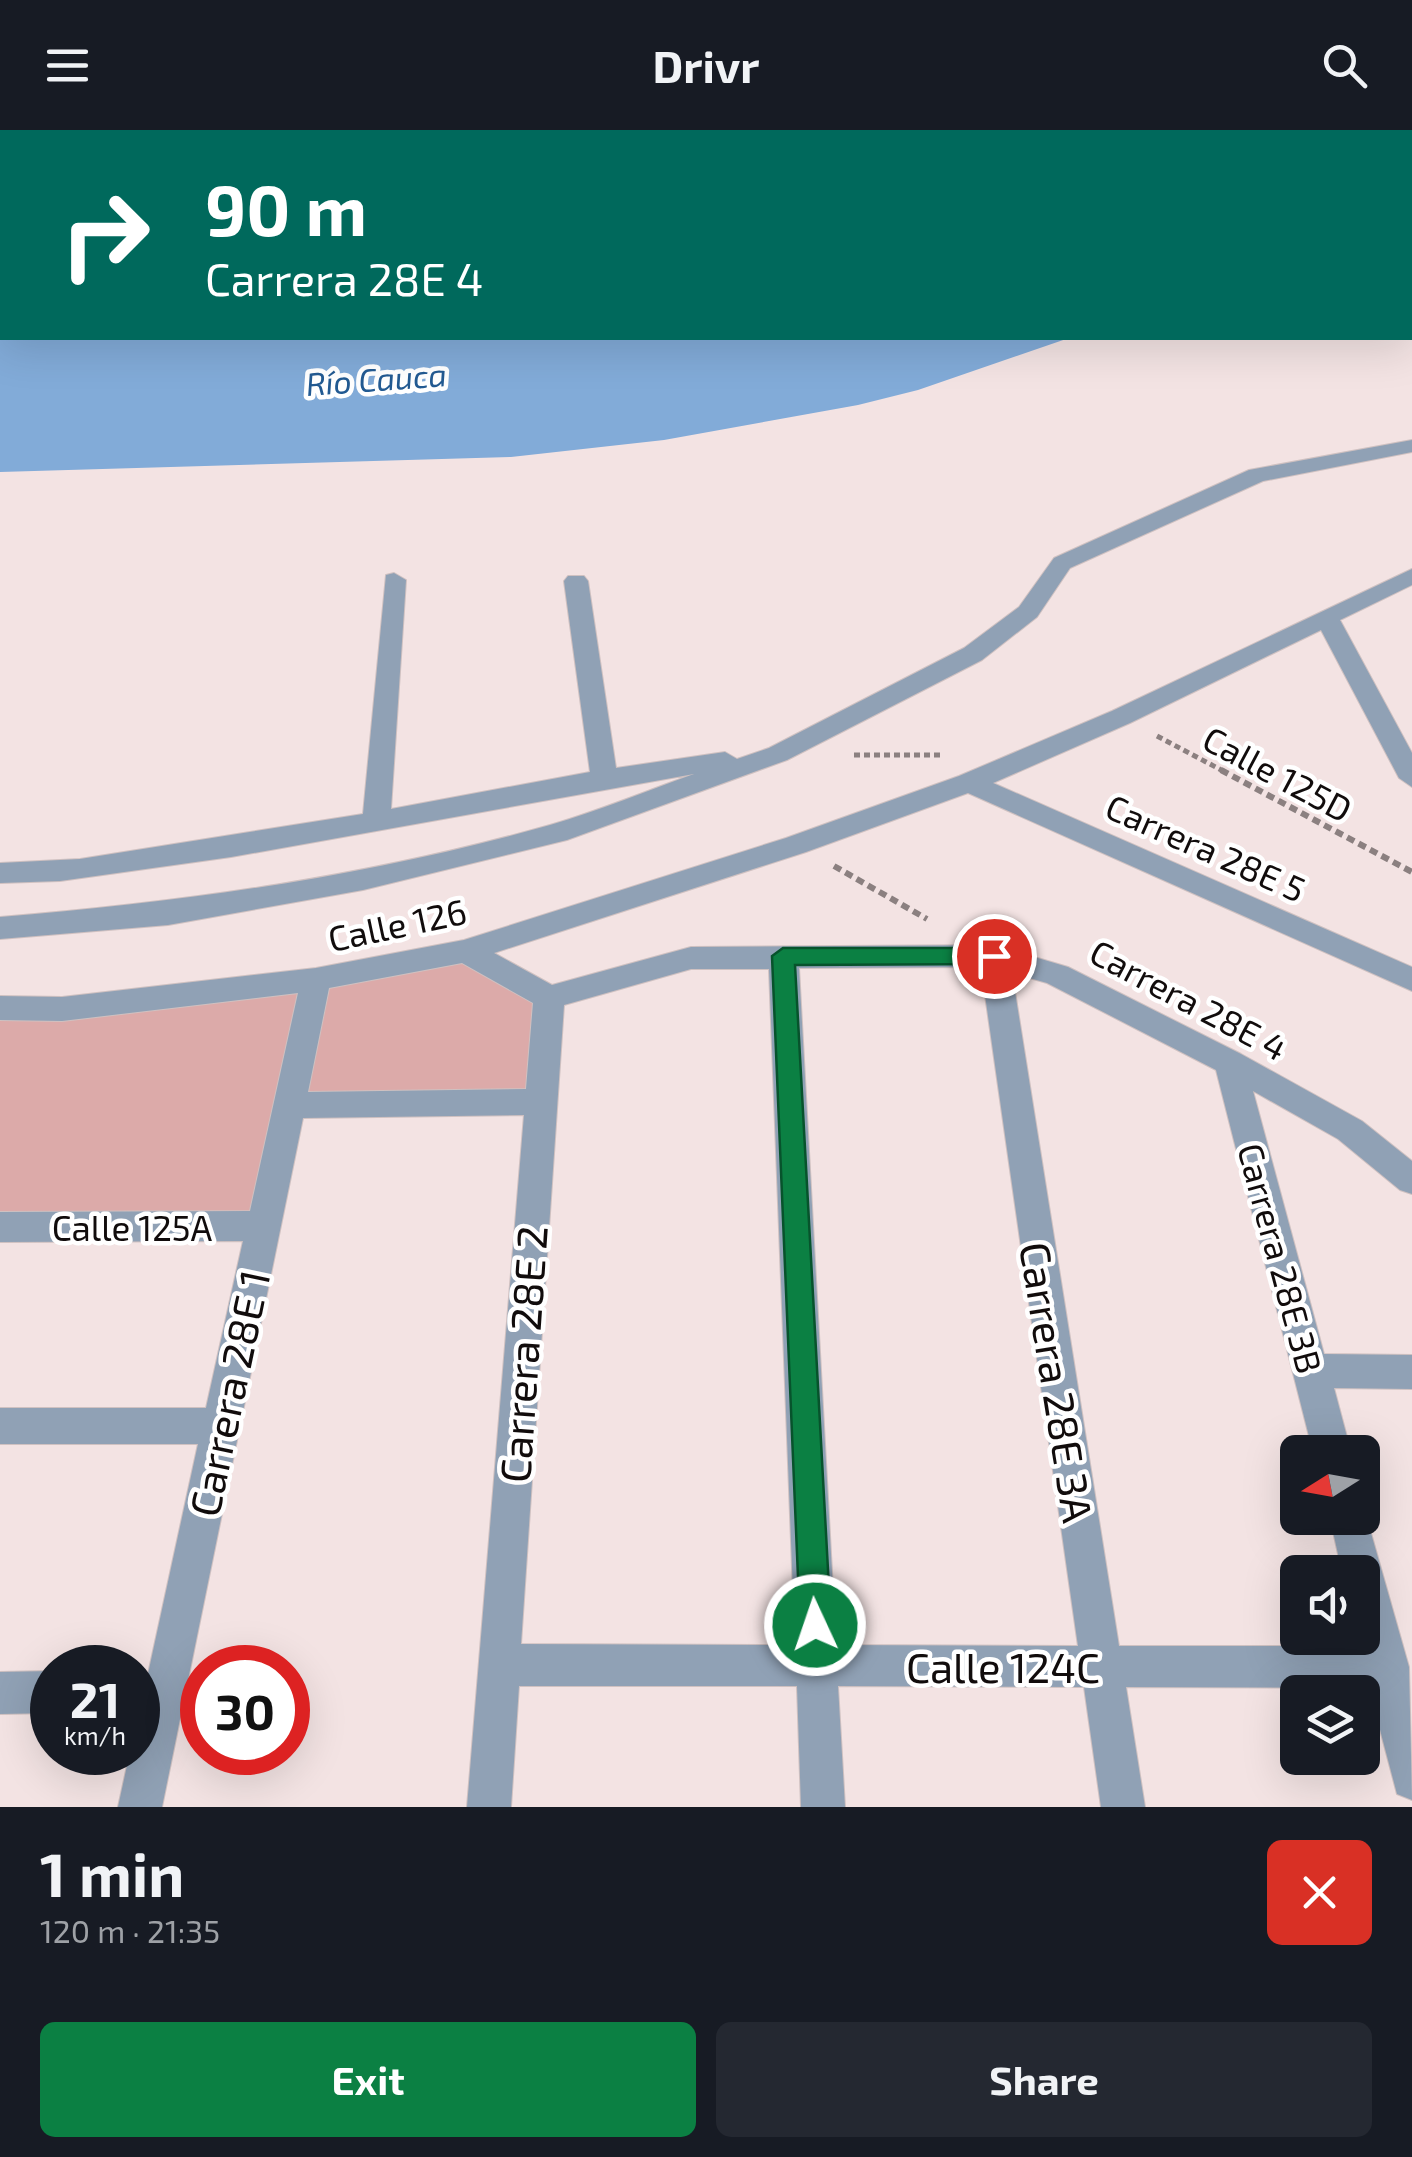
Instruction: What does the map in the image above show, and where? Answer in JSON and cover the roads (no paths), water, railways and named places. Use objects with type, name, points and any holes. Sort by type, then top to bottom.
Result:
[{"type":"street","points":[[0,928],[168,914],[363,880],[557,833],[778,754],[973,654],[1028,612],[1062,564],[1258,475],[1412,446]]},
{"type":"street","name":"Calle 126","points":[[0,1008],[62,1009],[316,979],[465,950],[796,846],[969,783],[1122,717],[1412,576]]},
{"type":"street","points":[[376,824],[394,580]]},
{"type":"street","points":[[576,581],[604,775]]},
{"type":"street","points":[[1326,616],[1412,778]]},
{"type":"street","points":[[0,873],[219,850],[376,824],[604,775],[778,754]]},
{"type":"street","name":"Carrera 28E 5","points":[[969,783],[1412,980]]},
{"type":"street","points":[[465,950],[549,997]]},
{"type":"street","points":[[783,956],[823,1807]]},
{"type":"street","name":"Carrera 28E 4","points":[[549,997],[692,958],[994,956],[1057,975],[1230,1063],[1350,1130],[1412,1180]]},
{"type":"street","name":"Carrera 28E 3A","points":[[994,956],[1123,1807]]},
{"type":"street","name":"Carrera 28E 1","points":[[160,1656],[220,1426],[316,979]]},
{"type":"street","name":"Carrera 28E 2","points":[[489,1807],[549,997]]},
{"type":"street","name":"Carrera 28E 3B","points":[[1230,1063],[1327,1435]]},
{"type":"street","points":[[289,1105],[541,1102]]},
{"type":"street","name":"Calle 125A","points":[[0,1227],[263,1226]]},
{"type":"street","points":[[1310,1372],[1412,1372]]},
{"type":"street","points":[[0,1426],[220,1426]]},
{"type":"street","points":[[1353,1535],[1412,1778]]},
{"type":"street","name":"Calle 124C","points":[[499,1665],[1388,1667]]},
{"type":"street","points":[[0,1692],[30,1692]]},
{"type":"street","name":"Carrera 28E 1","points":[[140,1807],[143,1775]]},
{"type":"water","name":"Río Cauca","points":[[0,340],[1063,340],[918,390],[858,405],[664,440],[511,457],[0,472]]}]
